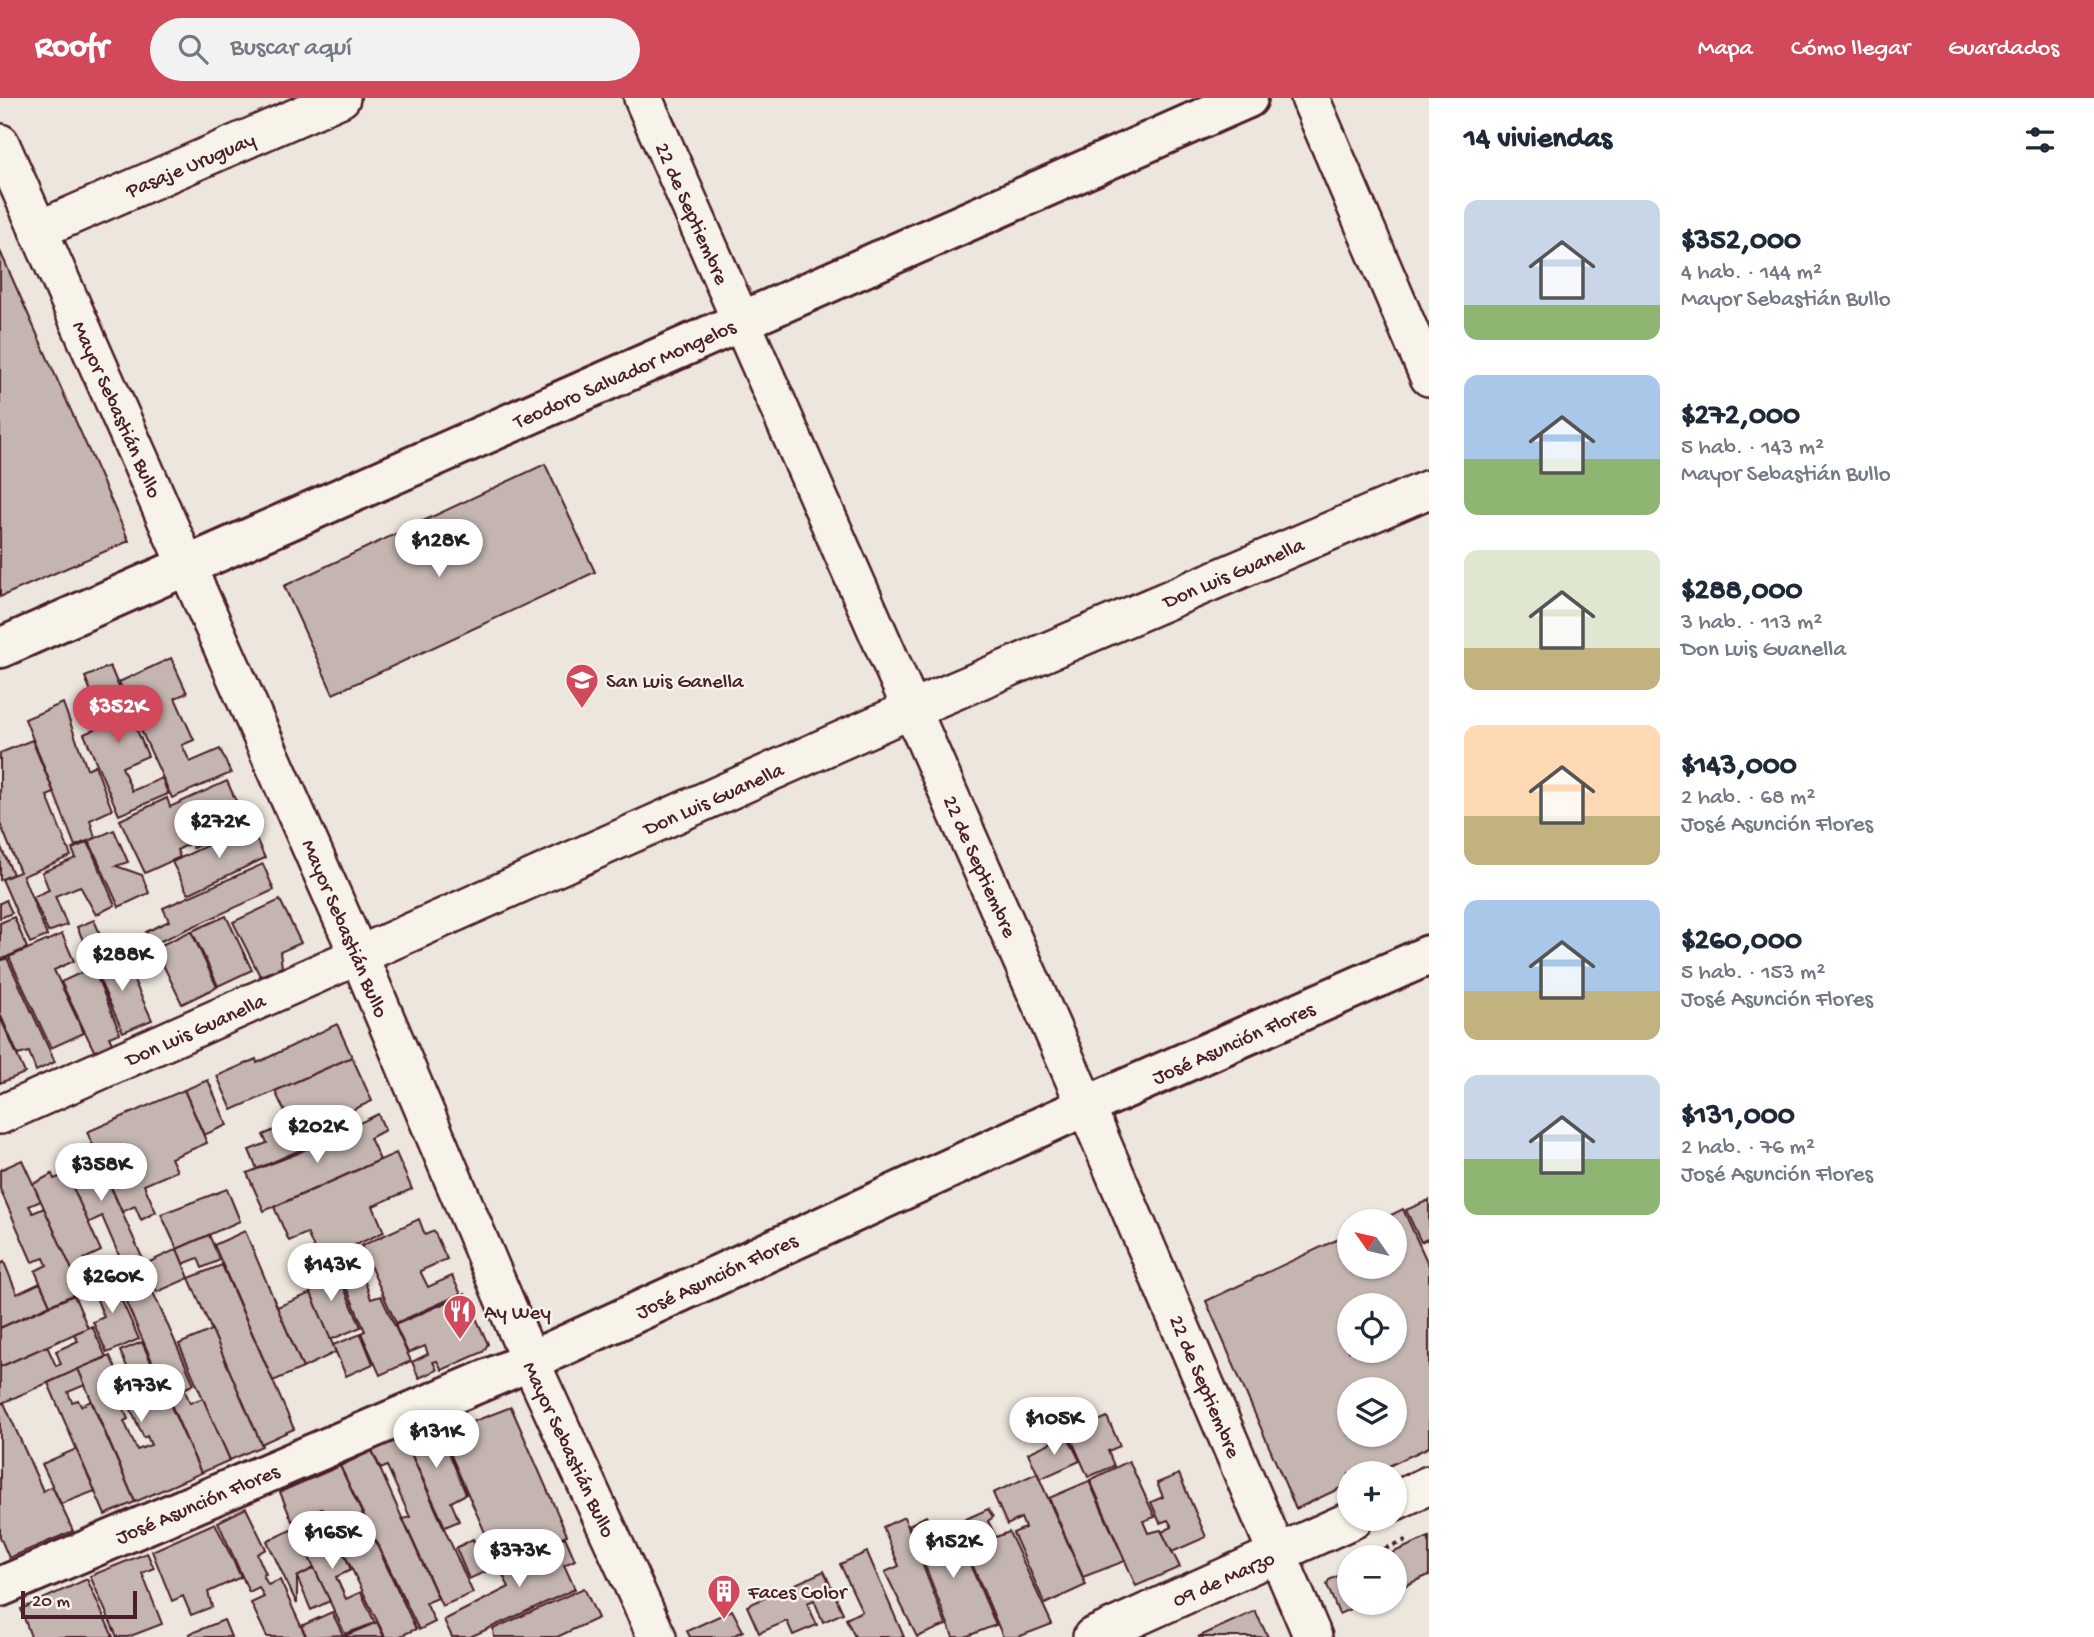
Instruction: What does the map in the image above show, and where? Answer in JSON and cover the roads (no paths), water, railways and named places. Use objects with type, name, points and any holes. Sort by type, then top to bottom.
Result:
[{"type":"street","name":"Pasaje Uruguay","points":[[38,230],[341,98]]},
{"type":"street","name":"22 de Septiembre","points":[[643,98],[1086,1107],[1313,1637]]},
{"type":"street","name":"Teodoro Salvador Mongelos","points":[[0,648],[1248,98]]},
{"type":"street","points":[[1310,98],[1429,377]]},
{"type":"street","name":"Mayor Sebastián Bullo","points":[[0,143],[359,956],[530,1361],[657,1637]]},
{"type":"street","name":"Don Luis Guanella","points":[[0,1115],[912,709],[1429,489]]},
{"type":"street","name":"José Asunción Flores","points":[[0,1587],[530,1361],[1086,1107],[1429,955]]},
{"type":"street","points":[[1407,1495],[1429,1485]]},
{"type":"street","name":"09 de Marzo","points":[[1092,1637],[1337,1527]]},
{"type":"place","name":"San Luis Ganella","points":[[582,710]]},
{"type":"place","name":"Ay Wey","points":[[460,1341]]},
{"type":"place","name":"Faces Color","points":[[724,1621]]}]
